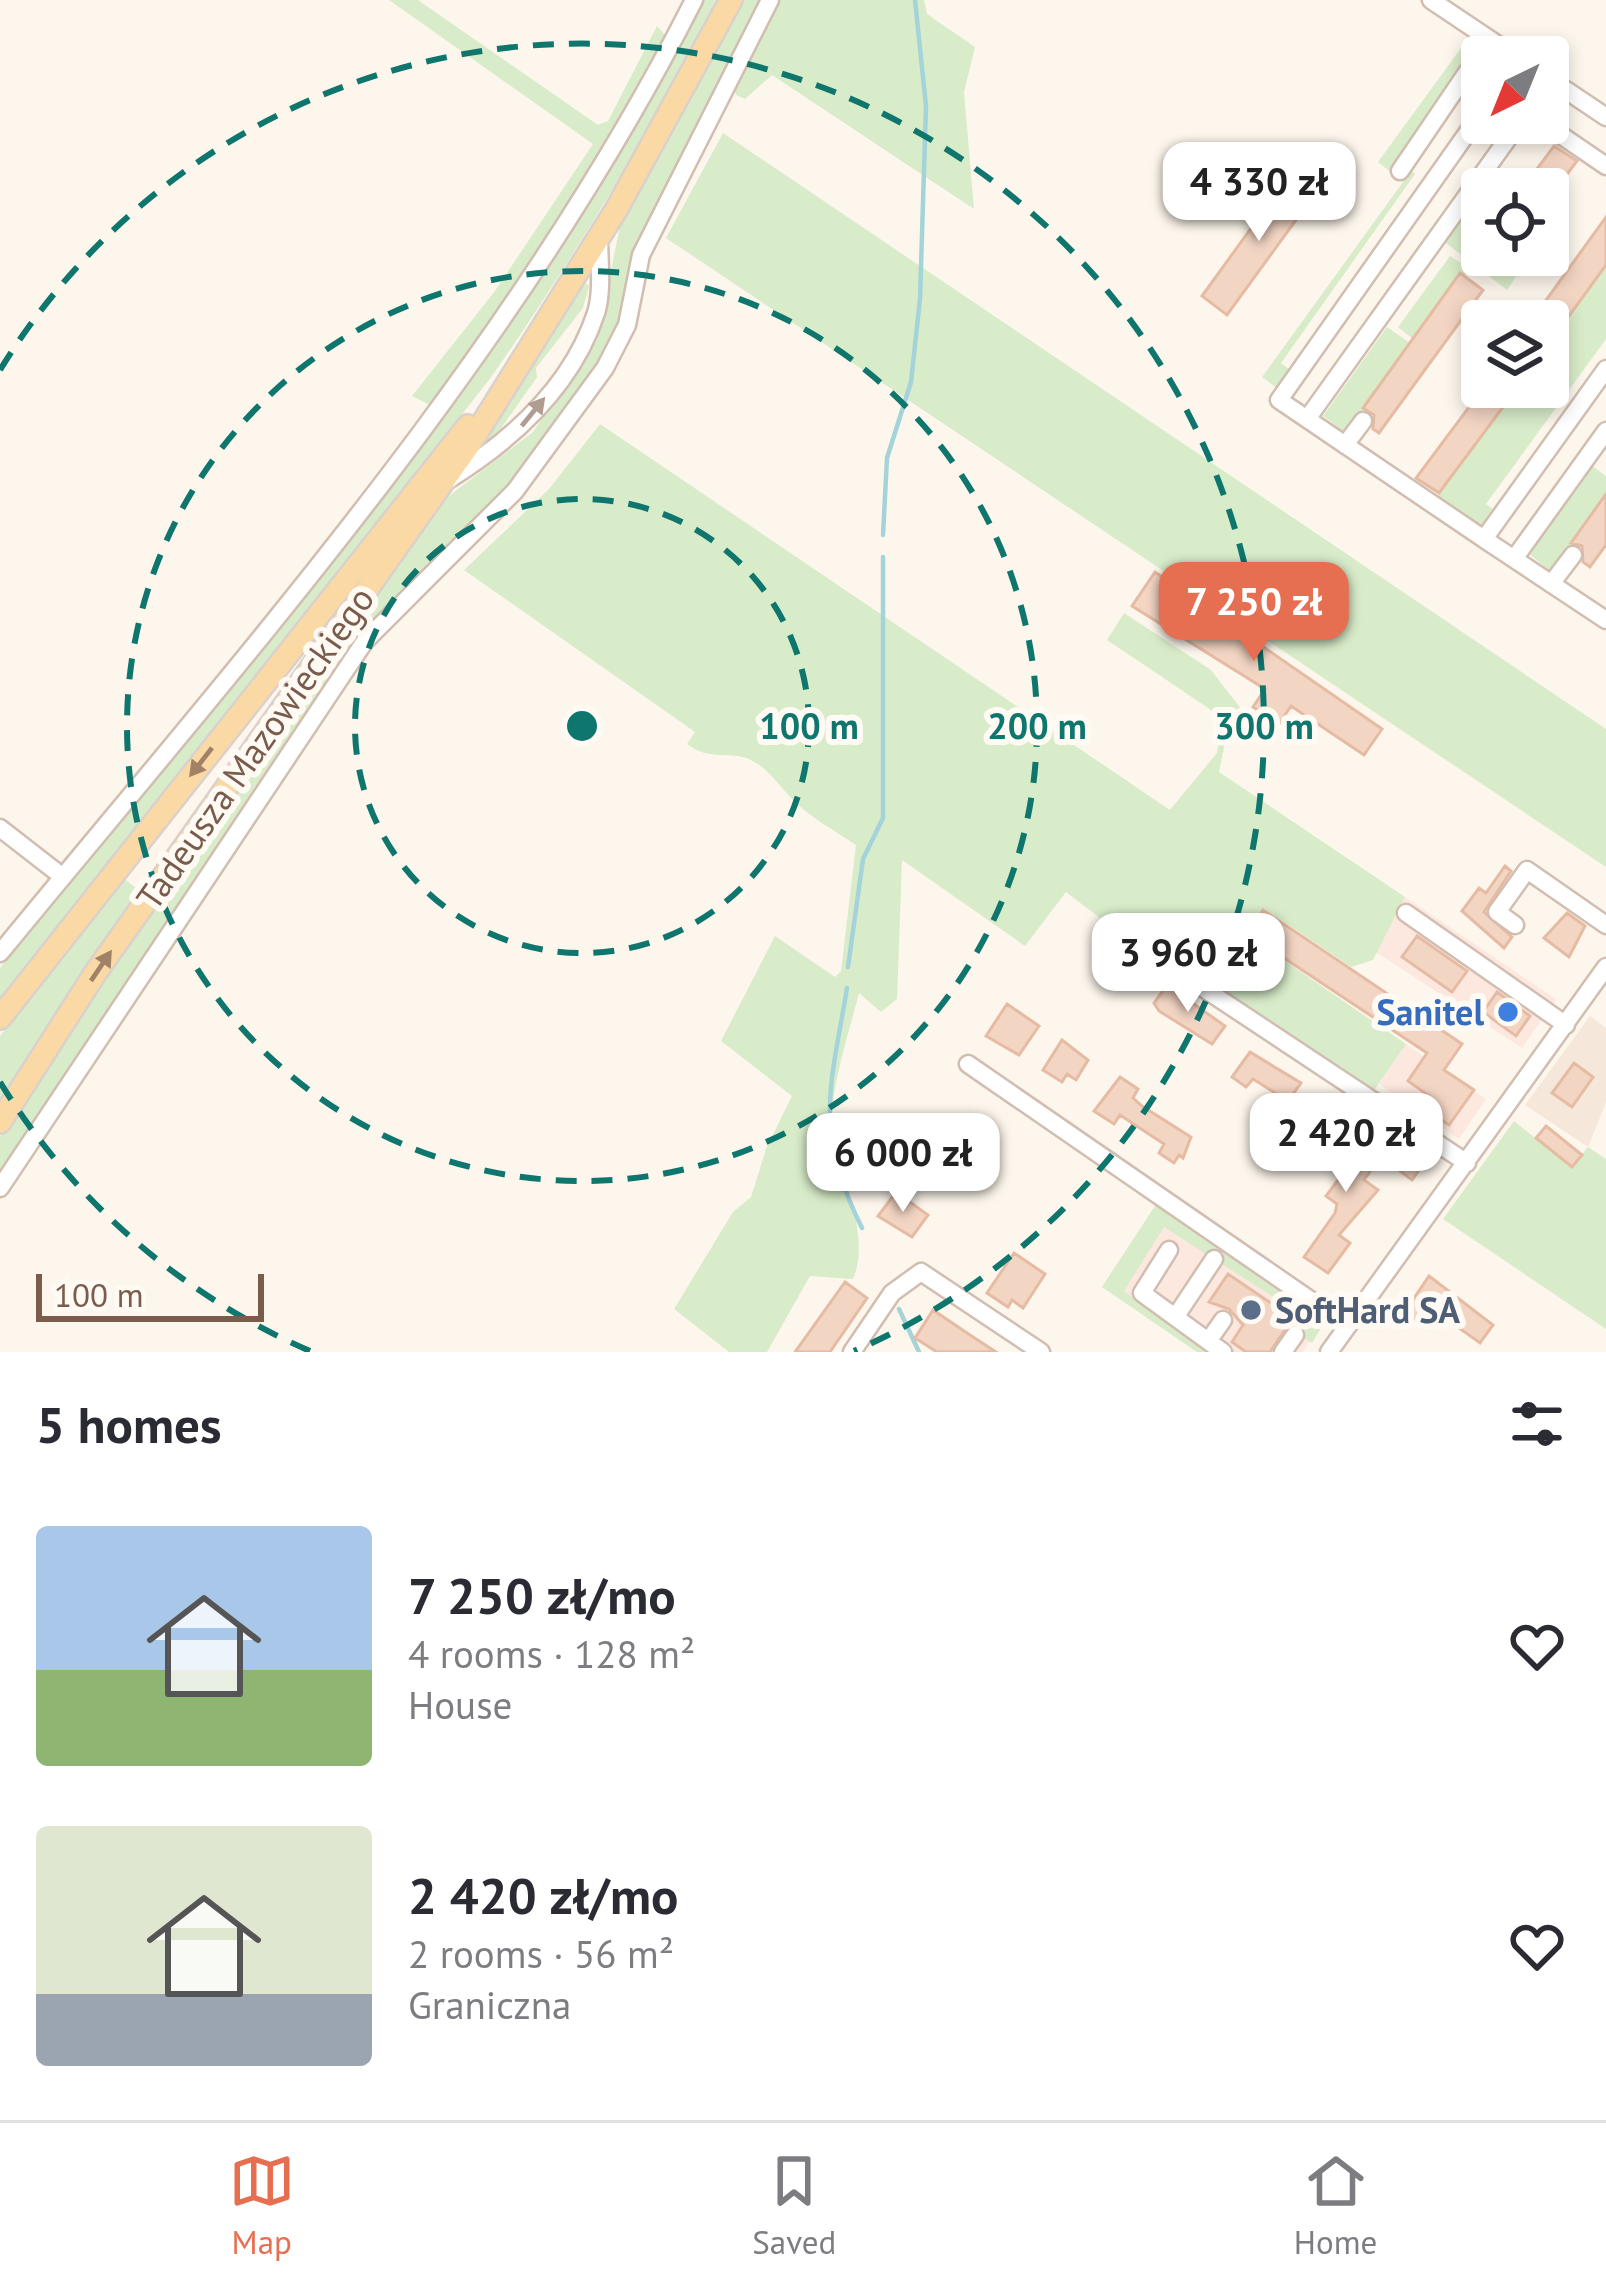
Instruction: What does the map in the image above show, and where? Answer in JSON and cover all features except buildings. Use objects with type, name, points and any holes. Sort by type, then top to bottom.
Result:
[{"type":"main road","name":"Tadeusza Mazowieckiego","points":[[0,1122],[96,972],[442,484],[599,235],[731,0]]},
{"type":"main road","name":"Tadeusza Mazowieckiego","points":[[0,1018],[510,375]]},
{"type":"street","points":[[0,953],[494,336],[622,130],[694,0]]},
{"type":"street","points":[[0,1188],[365,640],[515,491],[604,368],[627,325],[640,255],[770,0]]},
{"type":"street","points":[[1431,0],[1485,36]]},
{"type":"street","points":[[1400,171],[1461,81]]},
{"type":"street","points":[[1569,92],[1606,117]]},
{"type":"street","points":[[1569,140],[1604,162]]},
{"type":"street","points":[[1461,142],[1279,400],[1606,620]]},
{"type":"street","points":[[1307,419],[1505,144]]},
{"type":"street","points":[[442,484],[500,448],[532,416],[576,353],[597,309],[599,235]]},
{"type":"street","points":[[1484,539],[1606,369]]},
{"type":"street","points":[[1345,445],[1363,421]]},
{"type":"street","points":[[1514,560],[1606,431]]},
{"type":"street","points":[[1551,584],[1574,555]]},
{"type":"street","points":[[0,828],[63,877]]},
{"type":"street","points":[[1515,925],[1497,912],[1527,870],[1606,925]]},
{"type":"street","points":[[1406,913],[1566,1025]]},
{"type":"street","points":[[1179,972],[1467,1163]]},
{"type":"street","points":[[1329,1352],[1603,979]]},
{"type":"street","points":[[968,1064],[1348,1326]]},
{"type":"street","points":[[1169,1250],[1142,1293],[1216,1346],[1223,1320]]},
{"type":"street","points":[[1175,1316],[1214,1259]]},
{"type":"street","points":[[852,1352],[892,1293],[921,1272],[1041,1352]]},
{"type":"street","points":[[1283,1352],[1294,1335]]},
{"type":"shaded area","points":[[1405,897],[1556,999],[1522,1048],[1376,952]]},
{"type":"shaded area","points":[[1590,1016],[1606,1028],[1606,1102],[1588,1147],[1525,1105]]},
{"type":"shaded area","points":[[1406,1044],[1486,1099],[1459,1139],[1379,1084]]},
{"type":"shaded area","points":[[1154,1207],[1313,1313],[1316,1332],[1303,1352],[1197,1352],[1102,1287]]},
{"type":"green space","points":[[389,0],[418,0],[598,125],[608,121],[657,26],[668,39],[561,219],[432,406],[412,396],[495,291],[593,144]]},
{"type":"green space","points":[[701,0],[718,0],[611,192],[492,376],[0,1003],[0,968],[14,946],[468,382],[597,185]]},
{"type":"green space","points":[[744,0],[762,0],[614,343],[512,484],[363,635],[0,1178],[0,1137],[111,968],[441,502],[533,432],[597,340],[620,226]]},
{"type":"green space","points":[[777,0],[924,0],[927,14],[975,47],[964,92],[974,209],[772,75],[745,99],[736,95],[734,86]]},
{"type":"green space","points":[[1461,48],[1461,83],[1408,168],[1415,174],[1281,363],[1290,370],[1278,389],[1262,377],[1403,182],[1378,162]]},
{"type":"green space","points":[[723,133],[1606,729],[1606,867],[666,238]]},
{"type":"green space","points":[[1461,220],[1461,255],[1446,243]]},
{"type":"green space","points":[[1450,256],[1461,263],[1464,276],[1413,339],[1398,327]]},
{"type":"green space","points":[[1606,265],[1606,339],[1569,390],[1569,316]]},
{"type":"green space","points":[[1489,276],[1517,276],[1507,290]]},
{"type":"green space","points":[[584,282],[589,286],[583,308],[536,368],[537,377],[495,437],[478,450]]},
{"type":"green space","points":[[1387,327],[1410,343],[1346,433],[1323,416]]},
{"type":"green space","points":[[1502,408],[1556,408],[1486,504],[1497,512],[1485,527],[1437,496]]},
{"type":"green space","points":[[600,424],[1170,810],[1217,753],[1223,718],[1107,640],[1124,613],[1211,670],[1245,714],[1230,719],[1219,772],[1405,897],[1373,960],[1351,967],[1265,909],[1247,935],[1406,1044],[1371,1095],[1174,965],[1169,971],[1066,892],[1025,946],[902,860],[897,999],[881,1012],[859,993],[833,1104],[837,1148],[858,1238],[853,1279],[810,1276],[767,1352],[729,1352],[674,1309],[733,1212],[751,1197],[766,1149],[792,1096],[721,1041],[775,936],[835,977],[841,971],[856,845],[800,806],[757,764],[743,757],[704,753],[687,744],[695,732],[464,570],[549,489]]},
{"type":"green space","points":[[1591,465],[1606,476],[1606,494],[1551,572],[1528,553]]},
{"type":"green space","points":[[123,878],[140,891],[0,1100],[0,1036]]},
{"type":"green space","points":[[1514,1121],[1571,1167],[1588,1147],[1606,1159],[1606,1329],[1443,1219]]},
{"type":"green space","points":[[1159,1200],[1328,1317],[1312,1343],[1300,1335],[1309,1320],[1164,1227],[1124,1291],[1213,1352],[1197,1352],[1102,1287]]},
{"type":"waterway","points":[[883,535],[887,458],[911,382],[920,299],[926,106],[915,0]]},
{"type":"waterway","points":[[848,967],[863,859],[883,818],[883,557]]},
{"type":"waterway","points":[[847,988],[831,1083],[831,1136],[862,1228]]},
{"type":"waterway","points":[[899,1309],[919,1352]]},
{"type":"place","name":"Sanitel","points":[[1508,1012]]},
{"type":"place","name":"SoftHard SA","points":[[1251,1310]]}]
